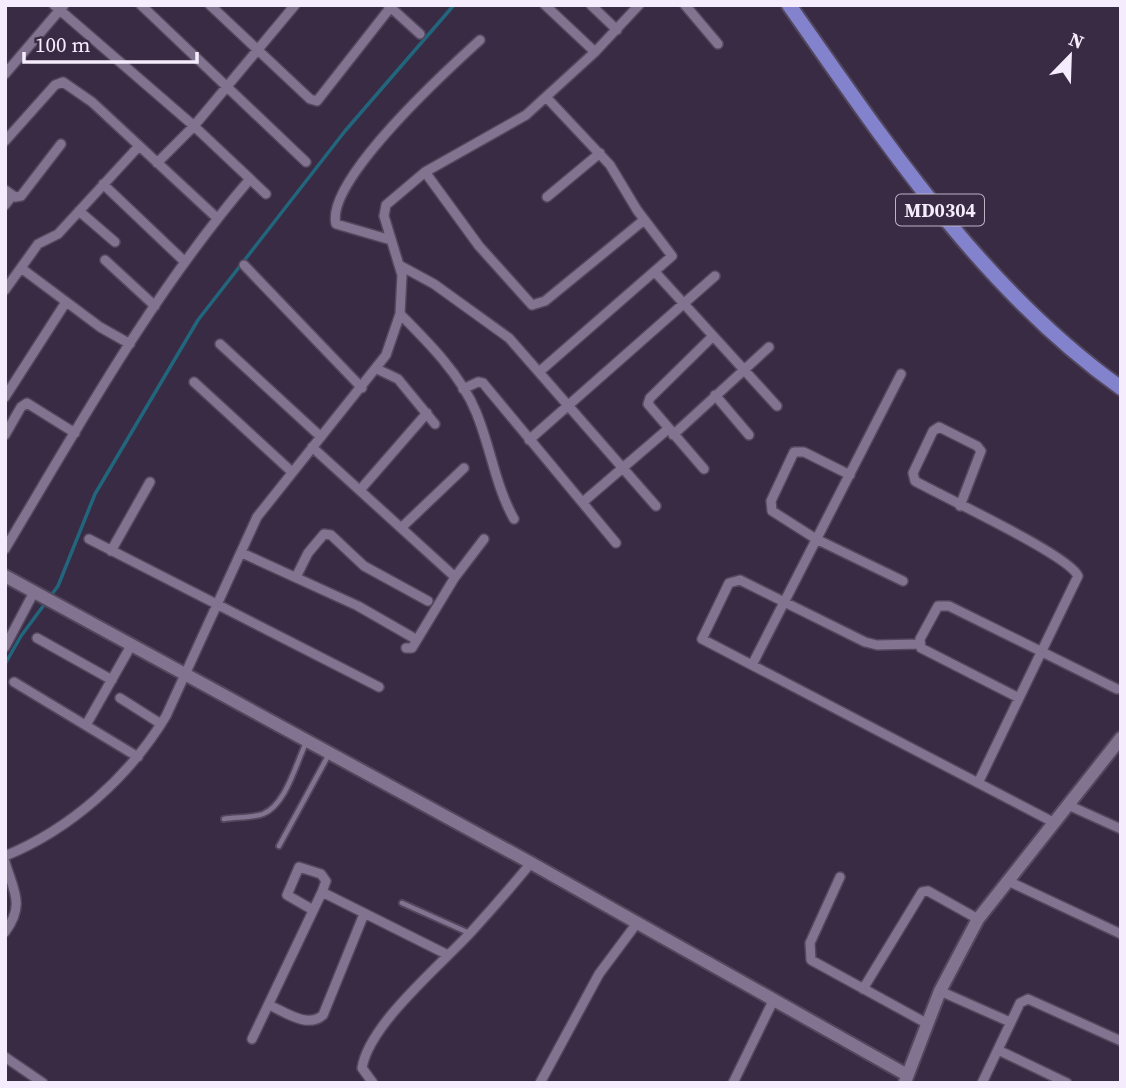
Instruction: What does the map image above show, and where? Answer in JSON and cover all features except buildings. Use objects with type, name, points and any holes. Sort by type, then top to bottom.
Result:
[{"type":"main road","name":"MD0304","points":[[789,5],[844,83],[993,277],[1049,331],[1121,388]]},
{"type":"street","points":[[141,5],[306,162]]},
{"type":"street","points":[[210,5],[256,51],[310,99],[317,101],[389,7],[421,34]]},
{"type":"street","points":[[157,163],[194,126],[295,5]]},
{"type":"street","points":[[545,5],[595,52]]},
{"type":"street","points":[[592,5],[617,30]]},
{"type":"street","points":[[5,856],[26,847],[76,815],[138,757],[161,724],[257,517],[377,369],[392,341],[400,314],[402,275],[384,216],[386,205],[425,172],[487,139],[547,98],[639,5]]},
{"type":"street","points":[[685,5],[718,44]]},
{"type":"street","points":[[5,74],[59,7],[194,126],[266,194]]},
{"type":"street","points":[[391,240],[336,224],[335,217],[349,183],[368,152],[480,40]]},
{"type":"street","points":[[5,141],[55,85],[63,82],[92,102],[217,218]]},
{"type":"street","points":[[539,372],[671,258],[672,253],[644,219],[600,153],[547,98]]},
{"type":"street","points":[[5,205],[9,193],[21,196],[61,144]]},
{"type":"street","points":[[5,290],[38,244],[58,234],[139,146]]},
{"type":"street","points":[[547,197],[600,153]]},
{"type":"street","points":[[425,172],[479,246],[532,305],[545,301],[644,219]]},
{"type":"street","points":[[5,549],[155,306],[217,218],[250,179]]},
{"type":"street","points":[[103,184],[185,262]]},
{"type":"street","points":[[79,211],[114,242]]},
{"type":"street","points":[[105,260],[155,306]]},
{"type":"street","points":[[244,265],[362,388]]},
{"type":"street","points":[[399,265],[434,284],[509,338],[656,506]]},
{"type":"street","points":[[21,268],[66,302],[130,344]]},
{"type":"street","points":[[655,272],[777,406]]},
{"type":"street","points":[[529,440],[715,276]]},
{"type":"street","points":[[5,397],[66,302]]},
{"type":"street","points":[[400,314],[423,337],[463,389],[475,410],[500,495],[514,519]]},
{"type":"street","points":[[704,469],[649,407],[648,401],[713,336]]},
{"type":"street","points":[[220,344],[321,437]]},
{"type":"street","points":[[583,502],[622,467],[671,432],[769,347]]},
{"type":"street","points":[[377,369],[398,379],[435,424]]},
{"type":"street","points":[[752,665],[901,374]]},
{"type":"street","points":[[194,382],[292,471]]},
{"type":"street","points":[[463,389],[478,382],[483,383],[616,543]]},
{"type":"street","points":[[715,395],[749,435]]},
{"type":"street","points":[[5,435],[21,407],[27,404],[75,433]]},
{"type":"street","points":[[360,491],[427,413]]},
{"type":"street","points":[[960,506],[981,451],[939,427],[933,431],[913,477],[960,506],[1061,559],[1075,570],[1077,583],[979,781]]},
{"type":"street","points":[[312,447],[455,577]]},
{"type":"street","points":[[849,475],[798,451],[791,456],[770,506],[776,516],[903,581]]},
{"type":"street","points":[[401,528],[464,468]]},
{"type":"street","points":[[111,551],[150,482]]},
{"type":"street","points":[[296,577],[308,553],[324,534],[331,535],[363,566],[428,601]]},
{"type":"street","points":[[89,539],[379,687]]},
{"type":"street","points":[[406,648],[412,648],[455,577],[484,539]]},
{"type":"street","points":[[242,552],[358,606],[412,637]]},
{"type":"street","points":[[5,576],[308,739],[775,999],[906,1079],[940,991],[978,919],[1121,738]]},
{"type":"street","points":[[1019,698],[925,650],[919,644],[871,644],[740,580],[730,583],[702,639],[979,781],[1053,822]]},
{"type":"street","points":[[5,647],[44,597]]},
{"type":"street","points":[[919,644],[933,611],[943,604],[1117,690]]},
{"type":"street","points":[[37,638],[112,680]]},
{"type":"street","points":[[86,725],[132,644]]},
{"type":"street","points":[[14,682],[138,757]]},
{"type":"street","points":[[120,698],[161,724]]},
{"type":"street","points":[[1068,805],[1121,830]]},
{"type":"street","points":[[5,862],[18,906],[15,918],[5,932]]},
{"type":"street","points":[[373,1083],[362,1068],[364,1055],[402,1003],[470,933],[531,863]]},
{"type":"street","points":[[252,1039],[269,1005],[322,892],[325,878],[306,867],[299,867],[288,895],[313,911]]},
{"type":"street","points":[[839,877],[810,943],[809,953],[818,966],[926,1023]]},
{"type":"street","points":[[1008,881],[1121,934]]},
{"type":"street","points":[[863,989],[922,892],[929,891],[978,919]]},
{"type":"street","points":[[322,892],[448,955]]},
{"type":"street","points":[[269,1005],[305,1021],[317,1020],[323,1015],[364,914]]},
{"type":"street","points":[[540,1083],[599,974],[637,923]]},
{"type":"street","points":[[940,991],[1010,1022]]},
{"type":"street","points":[[733,1083],[775,999]]},
{"type":"street","points":[[982,1083],[1020,1003],[1028,999],[1121,1041]]},
{"type":"street","points":[[998,1050],[1067,1083]]},
{"type":"street","points":[[5,1057],[43,1083]]},
{"type":"lane","points":[[224,819],[262,814],[272,809],[308,739]]},
{"type":"lane","points":[[279,846],[330,752]]},
{"type":"lane","points":[[402,903],[470,933]]},
{"type":"waterway","points":[[5,664],[21,636],[58,586],[95,494],[198,320],[345,131],[454,5]]}]
